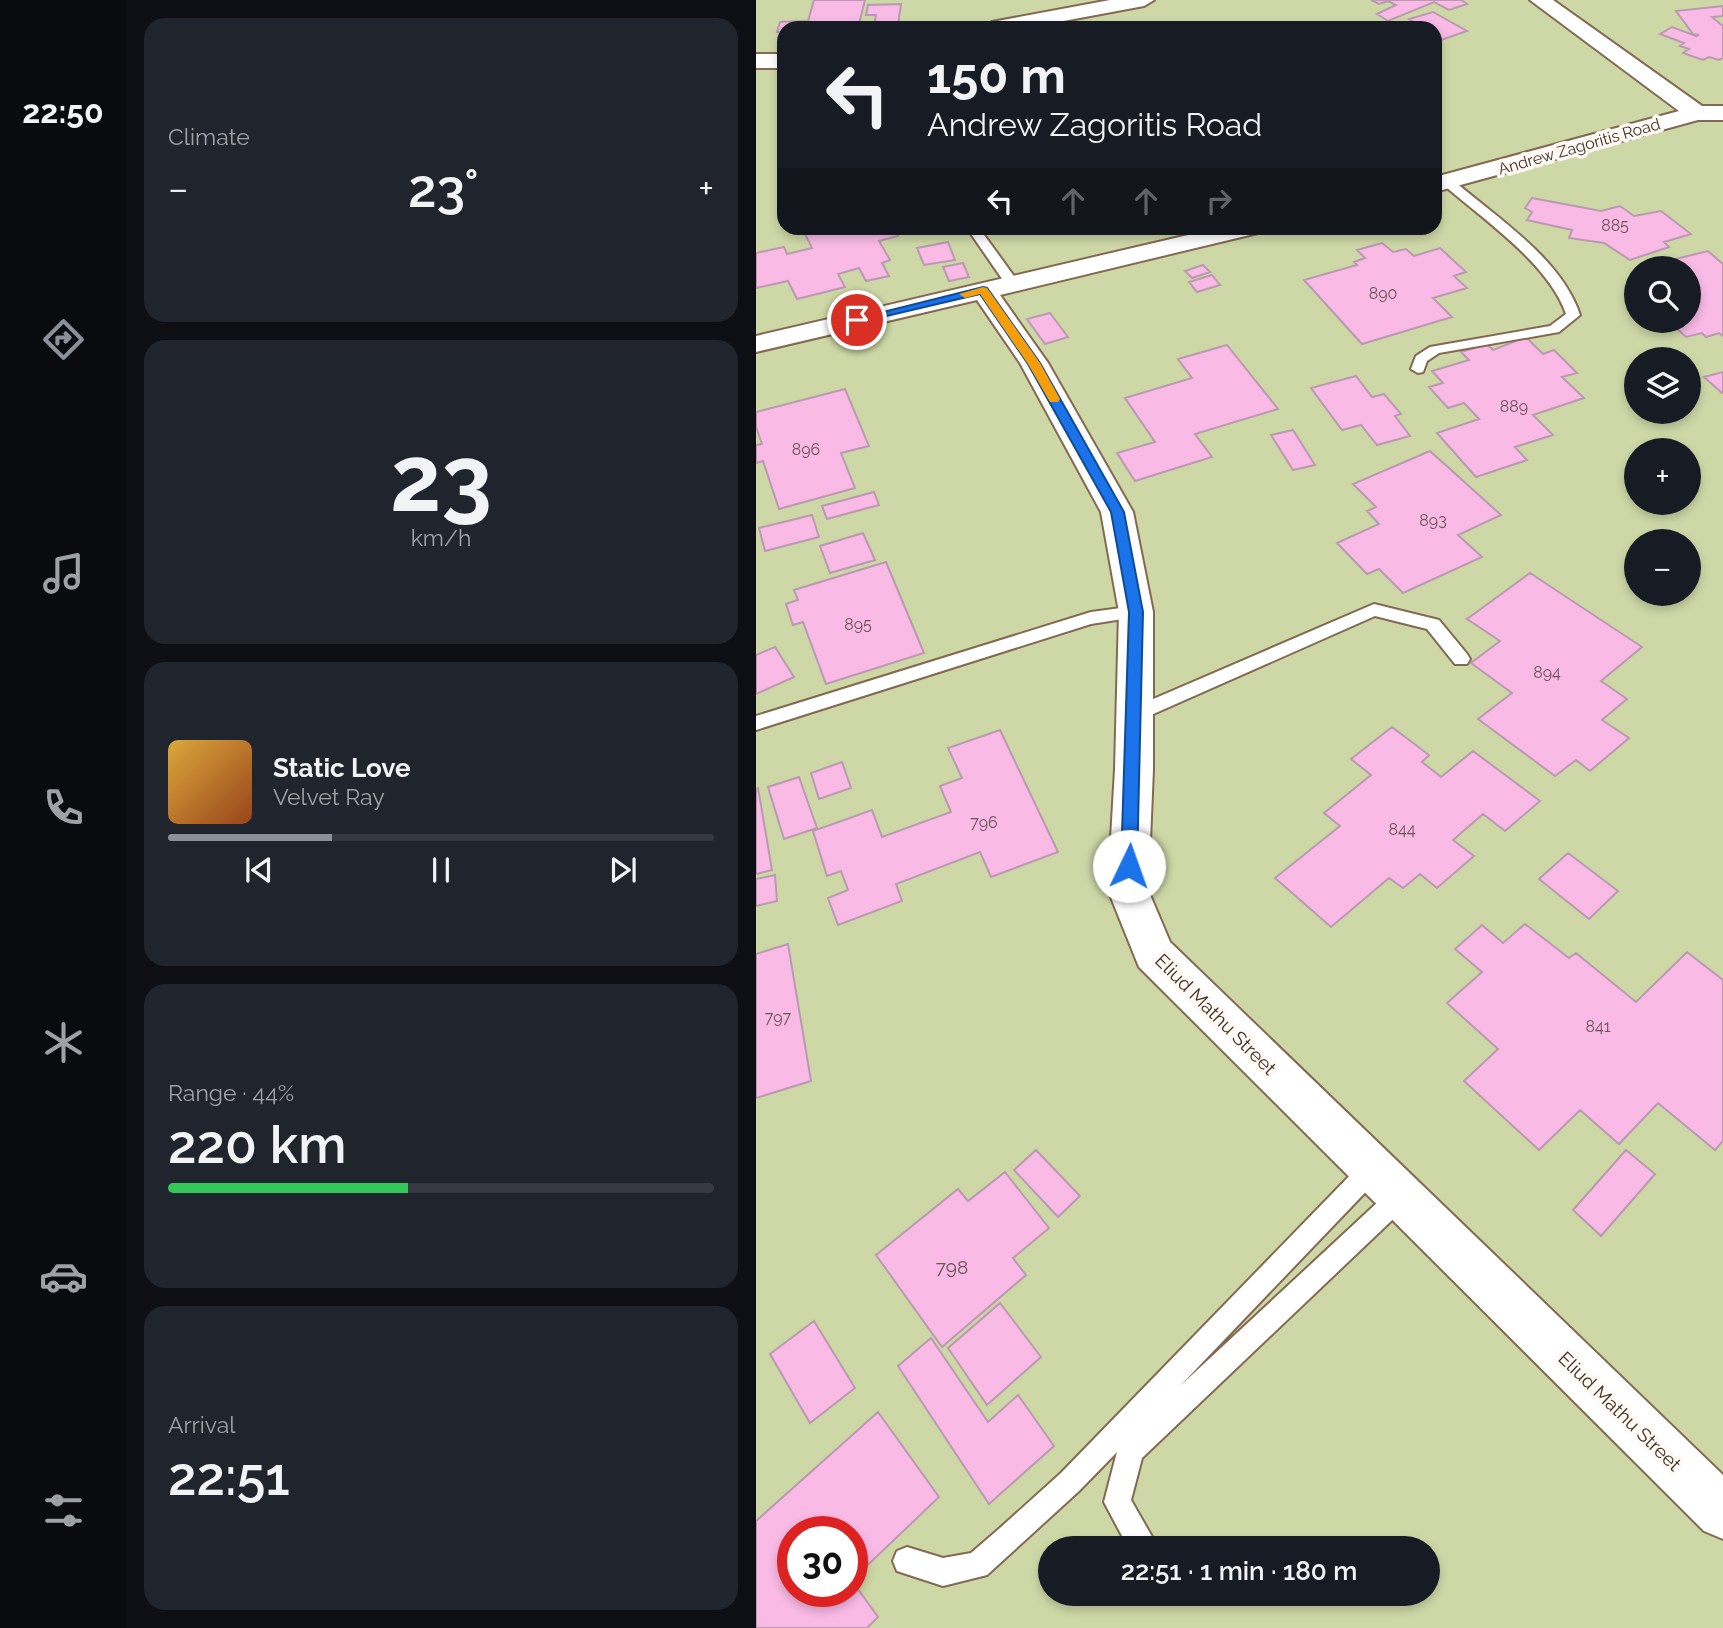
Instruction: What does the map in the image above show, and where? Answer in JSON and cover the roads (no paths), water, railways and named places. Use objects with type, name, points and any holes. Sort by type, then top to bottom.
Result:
[{"type":"street","points":[[1030,21],[1144,0]]},
{"type":"street","points":[[1540,0],[1697,113]]},
{"type":"street","points":[[756,61],[777,61]]},
{"type":"street","name":"Andrew Zagoritis Road","points":[[1442,184],[1697,113],[1723,113]]},
{"type":"street","points":[[756,344],[1219,235]]},
{"type":"street","name":"Eliud Mathu Street","points":[[998,286],[1034,363],[1117,512],[1136,612],[1136,714],[1128,890],[1154,954],[1371,1170],[1401,1196],[1723,1512]]},
{"type":"lane","points":[[1418,369],[1422,359],[1435,350],[1554,329],[1573,315],[1569,298],[1550,275],[1442,184]]},
{"type":"lane","points":[[976,235],[998,286]]},
{"type":"lane","points":[[1136,714],[1374,610],[1433,624],[1461,659]]},
{"type":"lane","points":[[756,723],[1091,618],[1136,612]]},
{"type":"lane","points":[[907,1561],[943,1572],[977,1565],[1010,1538],[1070,1482],[1371,1170]]},
{"type":"lane","points":[[1137,1536],[1117,1502],[1131,1450],[1401,1196]]}]
